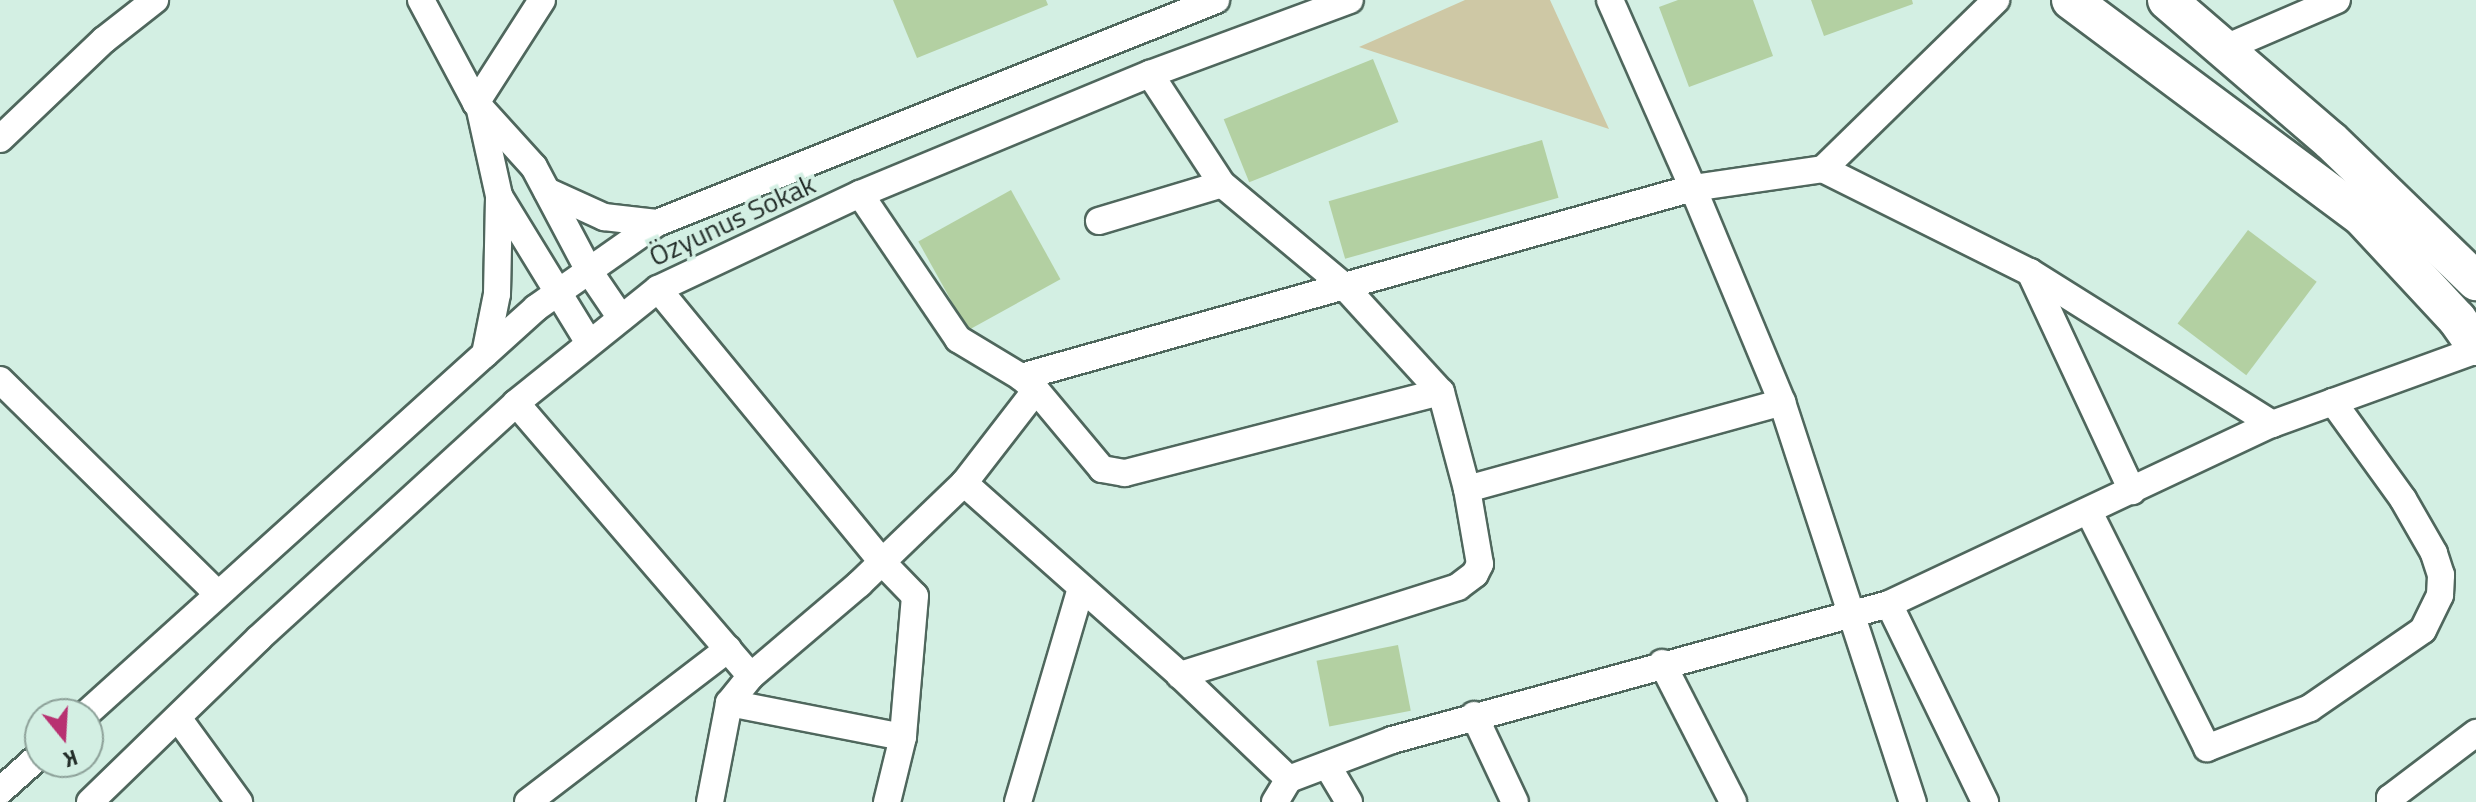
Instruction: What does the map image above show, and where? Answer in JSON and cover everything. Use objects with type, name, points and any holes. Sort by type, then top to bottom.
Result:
[{"type":"street","points":[[0,139],[104,40],[155,0]]},
{"type":"street","points":[[421,0],[478,105],[534,167],[589,271],[621,318]]},
{"type":"street","points":[[485,354],[497,294],[499,196],[478,105],[542,0]]},
{"type":"street","points":[[104,698],[485,354],[558,292],[657,223],[1216,0]]},
{"type":"street","name":"Özyunus Sokak","points":[[90,802],[259,638],[516,403],[658,289],[860,194],[1150,74],[1350,0]]},
{"type":"street","points":[[1610,0],[1782,402],[1913,802]]},
{"type":"street","points":[[1823,169],[1996,0]]},
{"type":"street","points":[[1275,802],[1289,779],[1474,715],[1889,604],[2272,424],[2476,348],[2457,319],[2363,218],[2071,0]]},
{"type":"street","points":[[2167,0],[2331,141],[2476,281]]},
{"type":"street","points":[[2223,49],[2337,0]]},
{"type":"street","points":[[1150,74],[1222,184],[1345,287],[1441,392],[1467,489],[1480,564],[1475,574],[1458,587],[1180,675]]},
{"type":"street","points":[[710,802],[729,703],[751,676],[882,562],[964,483],[1029,384],[1345,287],[1693,188],[1823,169],[2030,272],[2272,424]]},
{"type":"street","points":[[1099,221],[1222,184]]},
{"type":"street","points":[[547,191],[604,217],[657,223]]},
{"type":"street","points":[[860,194],[958,339],[1029,384],[1102,469],[1125,473],[1441,392]]},
{"type":"street","points":[[499,196],[589,343]]},
{"type":"street","points":[[2030,272],[2132,491]]},
{"type":"street","points":[[658,289],[882,562],[915,596],[903,737],[887,802]]},
{"type":"street","points":[[0,380],[218,594]]},
{"type":"street","points":[[1467,489],[1782,402]]},
{"type":"street","points":[[2089,512],[2207,748],[2310,708],[2423,630],[2440,595],[2441,575],[2434,553],[2403,499],[2333,402]]},
{"type":"street","points":[[516,403],[751,676]]},
{"type":"street","points":[[964,483],[1180,675],[1289,779]]},
{"type":"street","points":[[1018,802],[1081,588]]},
{"type":"street","points":[[1889,604],[1985,802]]},
{"type":"street","points":[[528,802],[728,649]]},
{"type":"street","points":[[1662,663],[1733,802]]},
{"type":"street","points":[[729,703],[903,737]]},
{"type":"street","points":[[1474,715],[1515,802]]},
{"type":"street","points":[[178,718],[239,802]]},
{"type":"street","points":[[2390,802],[2390,798],[2476,733]]},
{"type":"street","points":[[1327,765],[1349,802]]},
{"type":"street","points":[[5,778],[24,766]]},
{"type":"shaded area","points":[[1465,0],[1550,0],[1609,129],[1359,47]]},
{"type":"building","points":[[893,0],[1046,0],[1048,5],[917,58]]},
{"type":"building","points":[[1678,0],[1753,0],[1773,56],[1689,87],[1659,7]]},
{"type":"building","points":[[1811,0],[1912,0],[1913,4],[1824,36]]},
{"type":"building","points":[[1373,59],[1398,122],[1249,182],[1224,119]]},
{"type":"building","points":[[1542,140],[1559,198],[1345,259],[1329,201]]},
{"type":"building","points":[[1011,190],[1060,279],[968,331],[918,241]]},
{"type":"building","points":[[2248,230],[2317,282],[2246,375],[2178,323]]},
{"type":"building","points":[[1398,645],[1411,711],[1329,727],[1317,661]]}]
